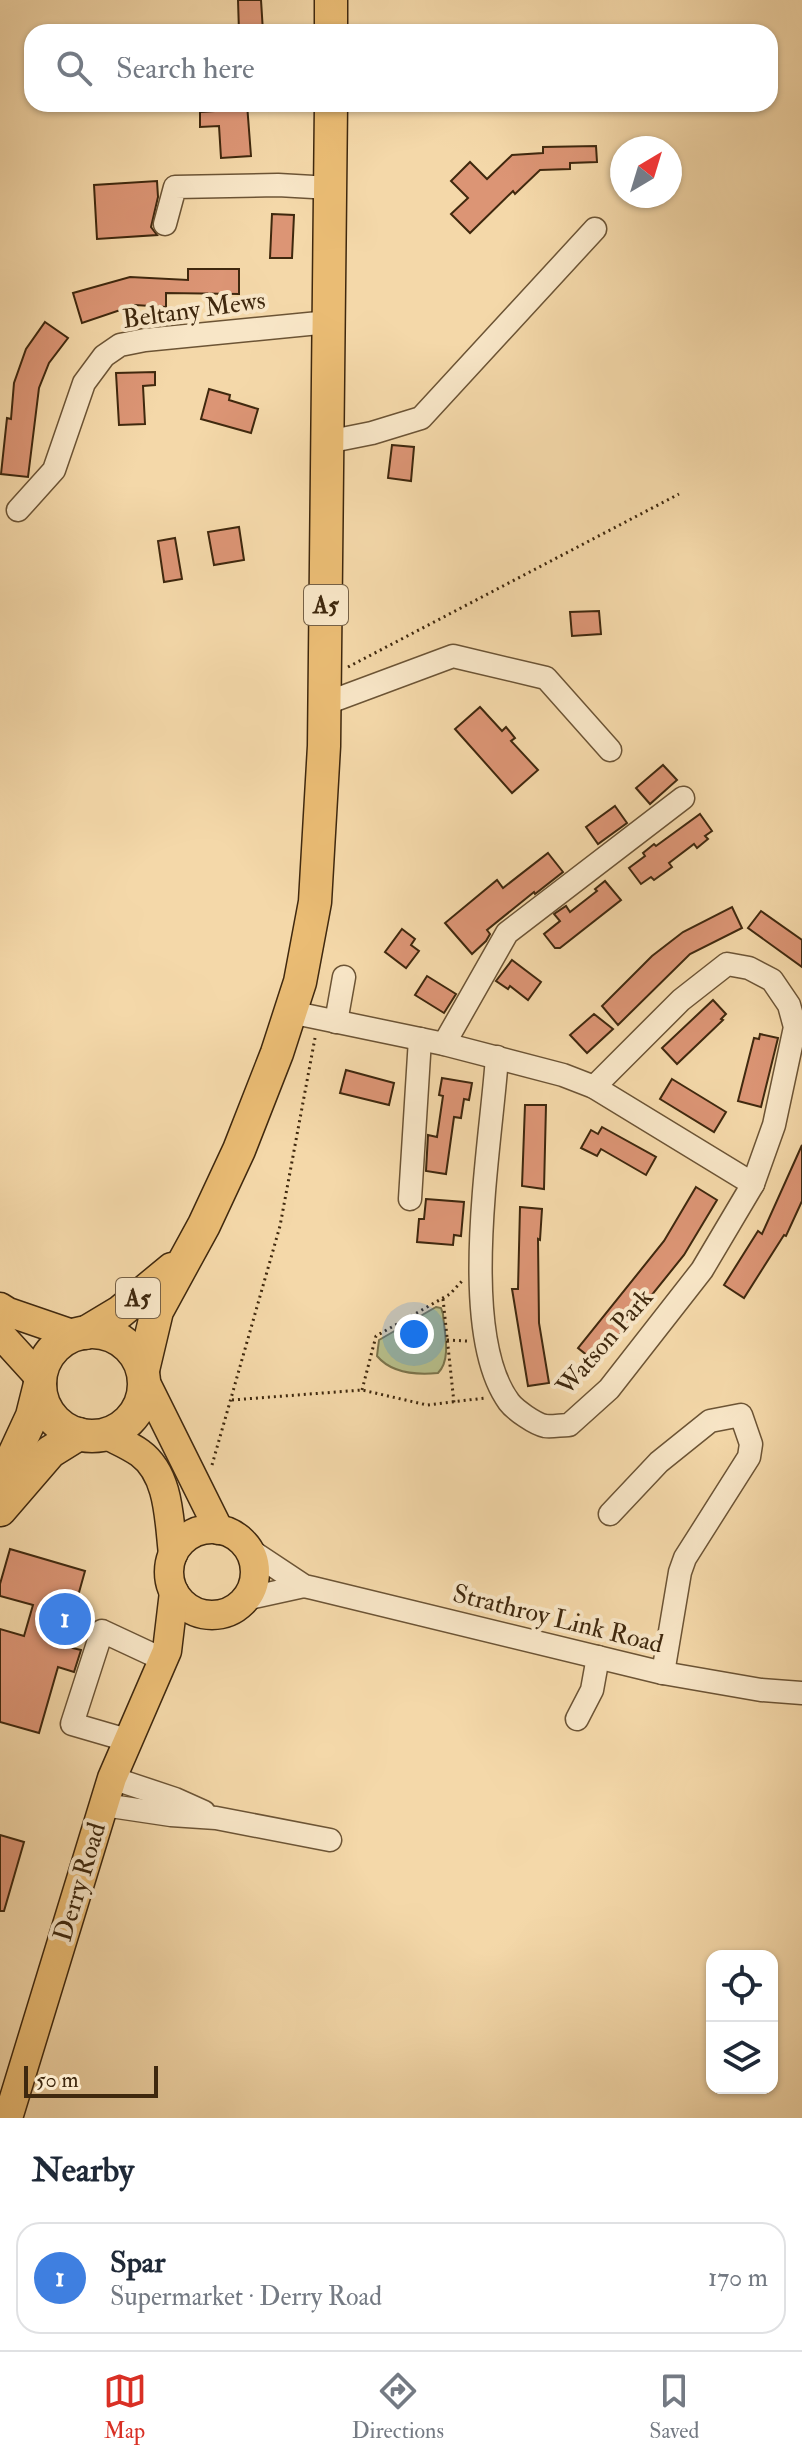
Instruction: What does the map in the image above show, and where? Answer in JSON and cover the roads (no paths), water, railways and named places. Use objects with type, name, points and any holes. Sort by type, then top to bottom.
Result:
[{"type":"highway","points":[[331,0],[331,24]]},
{"type":"highway","name":"A5","points":[[0,1510],[50,1452],[92,1434],[120,1428],[133,1417],[141,1402],[143,1374],[157,1311],[204,1225],[239,1150],[315,1017],[300,982],[315,902],[325,688],[331,112]]},
{"type":"highway","name":"A5","points":[[0,1485],[32,1416],[48,1356],[60,1343],[120,1312],[186,1257]]},
{"type":"highway","name":"A5","points":[[80,1334],[109,1335],[124,1343],[136,1355],[143,1374]]},
{"type":"highway","points":[[40,1381],[48,1412],[58,1423],[92,1434]]},
{"type":"main road","points":[[0,1307],[80,1334]]},
{"type":"main road","points":[[0,1334],[40,1381]]},
{"type":"main road","points":[[143,1374],[219,1530]]},
{"type":"main road","points":[[92,1434],[140,1453],[154,1467],[165,1494],[173,1554],[170,1567],[174,1592],[192,1610],[217,1615]]},
{"type":"main road","points":[[164,1655],[217,1615],[229,1612],[245,1599],[251,1591],[255,1572],[247,1548],[232,1534],[219,1530],[191,1535],[173,1554]]},
{"type":"main road","name":"Derry Road","points":[[8,2118],[112,1778],[164,1655],[174,1592]]},
{"type":"street","points":[[165,224],[175,187],[278,185],[331,188]]},
{"type":"street","points":[[327,442],[372,433],[421,418],[595,229]]},
{"type":"street","name":"Beltany Mews","points":[[18,510],[54,470],[84,383],[104,356],[120,345],[329,322]]},
{"type":"street","points":[[325,688],[453,656],[546,678],[610,750]]},
{"type":"street","points":[[444,1044],[507,933],[683,798]]},
{"type":"street","name":"Watson Park","points":[[497,1057],[480,1252],[481,1309],[492,1369],[504,1393],[510,1404],[542,1426],[569,1425],[609,1389],[702,1270],[753,1184],[774,1125],[795,1027],[789,1005],[772,980],[749,968],[727,964],[681,1000],[594,1087]]},
{"type":"street","points":[[344,977],[315,1017],[444,1044],[563,1075],[594,1087],[753,1184]]},
{"type":"street","points":[[410,1199],[420,1039]]},
{"type":"street","points":[[610,1514],[659,1462],[710,1421],[741,1415],[751,1444],[749,1457],[685,1558],[663,1673]]},
{"type":"street","name":"Strathroy Link Road","points":[[247,1548],[304,1586],[663,1673],[761,1690],[802,1693]]},
{"type":"street","name":"Strathroy Link Road","points":[[245,1599],[304,1586]]},
{"type":"street","points":[[127,1740],[72,1724],[102,1631],[164,1655]]},
{"type":"street","points":[[577,1719],[592,1690],[598,1657]]},
{"type":"street","points":[[112,1778],[175,1799],[216,1818]]},
{"type":"street","points":[[104,1805],[216,1818],[330,1840]]},
{"type":"place","name":"Spar","points":[[65,1619]]}]
